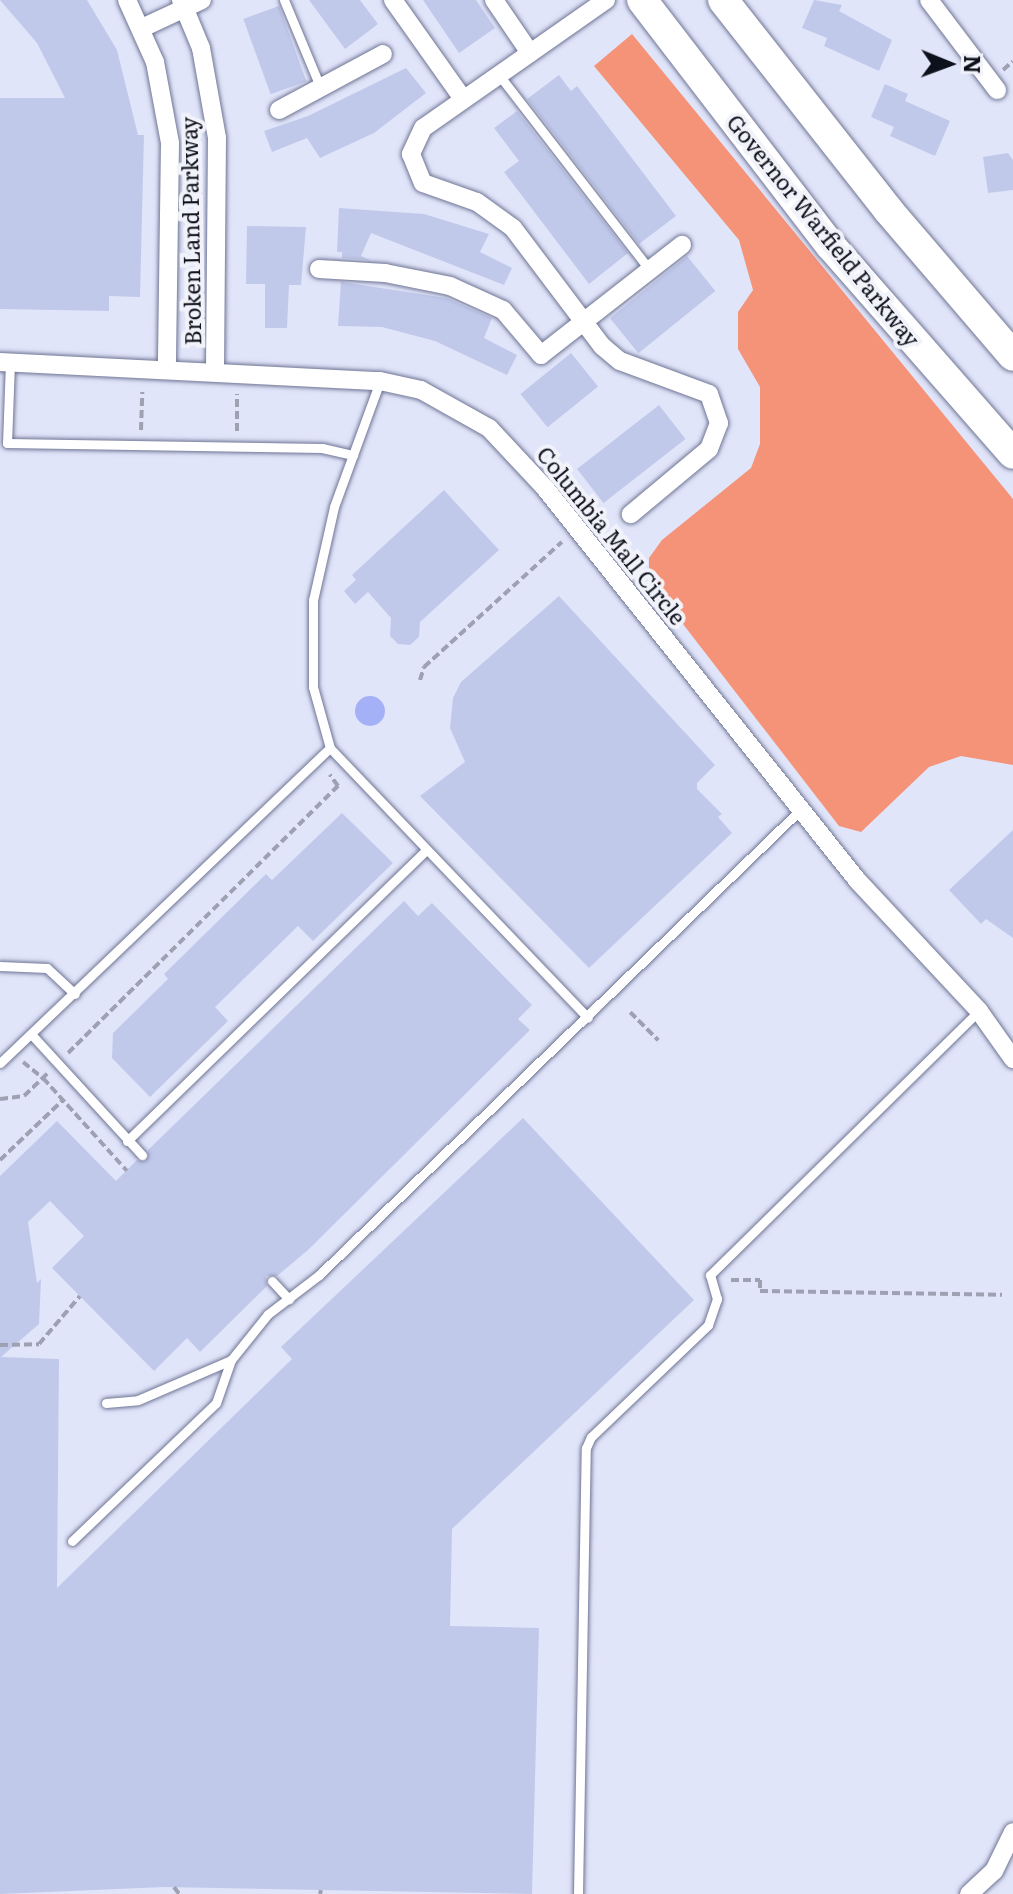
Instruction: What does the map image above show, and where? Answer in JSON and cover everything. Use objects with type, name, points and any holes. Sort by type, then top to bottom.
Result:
[{"type":"main road","name":"Governor Warfield Parkway","points":[[642,0],[831,246],[1013,454]]},
{"type":"main road","points":[[723,0],[888,210],[1013,356]]},
{"type":"street","name":"Broken Land Parkway","points":[[127,0],[142,28],[165,99],[170,143],[167,367]]},
{"type":"street","points":[[393,0],[463,99]]},
{"type":"street","points":[[494,0],[530,53]]},
{"type":"street","points":[[606,0],[463,99],[414,141],[416,174],[423,183],[477,202],[513,228],[583,321],[620,361],[701,387],[718,409],[716,437],[709,449],[631,514]]},
{"type":"street","points":[[929,0],[997,90]]},
{"type":"street","name":"Broken Land Parkway","points":[[189,3],[201,48],[217,138],[215,370]]},
{"type":"street","points":[[142,28],[189,3]]},
{"type":"street","points":[[279,110],[322,91],[383,54]]},
{"type":"street","points":[[319,269],[385,273],[450,286],[503,310],[541,355],[682,245]]},
{"type":"street","name":"Columbia Mall Circle","points":[[5,362],[167,367],[380,381],[421,390],[460,409],[520,457],[800,810],[898,926],[979,1011],[1013,1059]]},
{"type":"street","points":[[969,1894],[994,1871],[1013,1832]]},
{"type":"lane","points":[[284,0],[322,91]]},
{"type":"lane","points":[[499,75],[649,269]]},
{"type":"lane","points":[[5,362],[7,443],[322,448],[353,455]]},
{"type":"lane","points":[[380,381],[334,507],[313,600],[313,687],[330,748],[588,1018]]},
{"type":"lane","points":[[0,1063],[330,748]]},
{"type":"lane","points":[[72,1541],[216,1403],[231,1360],[268,1314],[289,1299],[588,1018],[800,810]]},
{"type":"lane","points":[[127,1141],[426,850]]},
{"type":"lane","points":[[0,966],[47,968],[75,994]]},
{"type":"lane","points":[[578,1894],[586,1448],[591,1437],[708,1325],[717,1299],[710,1275],[979,1011]]},
{"type":"lane","points":[[32,1035],[142,1155]]},
{"type":"lane","points":[[272,1281],[289,1299]]},
{"type":"lane","points":[[106,1403],[138,1400],[231,1360]]},
{"type":"path","points":[[141,432],[142,392]]},
{"type":"path","points":[[237,394],[237,434]]},
{"type":"path","points":[[420,680],[424,667],[562,542]]},
{"type":"path","points":[[0,1099],[24,1096],[57,1065],[338,786],[330,775]]},
{"type":"path","points":[[630,1012],[658,1040]]},
{"type":"path","points":[[12,1054],[64,1099],[127,1171]]},
{"type":"path","points":[[0,1160],[64,1099]]},
{"type":"path","points":[[731,1280],[760,1280],[760,1291],[1002,1295]]},
{"type":"path","points":[[0,1345],[39,1344],[80,1296]]},
{"type":"path","points":[[174,1887],[179,1894]]},
{"type":"shaded area","points":[[632,34],[1013,499],[1013,765],[961,756],[929,767],[861,832],[839,826],[649,580],[649,558],[662,540],[751,468],[760,444],[760,387],[738,349],[738,312],[753,290],[739,240],[594,66]]},
{"type":"water","points":[[370,696],[381,700],[385,711],[381,722],[370,726],[359,722],[355,711],[359,700]]},
{"type":"building","points":[[0,0],[87,0],[117,50],[138,135],[144,135],[140,297],[109,296],[109,311],[0,309],[0,98],[65,98],[37,43]]},
{"type":"building","points":[[309,0],[360,0],[378,24],[345,49]]},
{"type":"building","points":[[423,0],[476,0],[495,28],[459,53]]},
{"type":"building","points":[[814,0],[842,5],[839,11],[892,40],[879,71],[824,46],[827,38],[802,28]]},
{"type":"building","points":[[279,6],[306,81],[271,94],[243,19]]},
{"type":"building","points":[[406,68],[426,93],[374,133],[320,158],[307,138],[272,152],[264,131],[308,116]]},
{"type":"building","points":[[559,75],[571,91],[577,86],[676,216],[639,244],[527,99]]},
{"type":"building","points":[[885,84],[908,94],[905,101],[950,121],[935,156],[890,136],[894,127],[871,117]]},
{"type":"building","points":[[517,111],[628,253],[589,284],[504,172],[519,161],[494,128]]},
{"type":"building","points":[[1008,153],[1013,160],[1013,190],[988,193],[983,157]]},
{"type":"building","points":[[339,208],[424,214],[489,234],[480,252],[512,268],[504,285],[371,233],[361,256],[370,260],[342,258],[342,252],[337,252]]},
{"type":"building","points":[[247,226],[306,227],[301,285],[289,285],[287,328],[265,328],[265,284],[246,284]]},
{"type":"building","points":[[687,256],[715,291],[638,353],[610,318]]},
{"type":"building","points":[[341,282],[446,298],[492,318],[484,338],[517,355],[507,375],[435,341],[382,327],[338,326]]},
{"type":"building","points":[[571,353],[598,386],[548,427],[520,394]]},
{"type":"building","points":[[659,405],[685,439],[604,503],[577,469]]},
{"type":"building","points":[[444,490],[499,550],[420,622],[419,637],[410,645],[398,644],[390,636],[391,618],[368,592],[355,604],[344,591],[356,580],[352,575]]},
{"type":"building","points":[[559,596],[715,765],[697,783],[697,789],[722,814],[718,817],[732,833],[589,968],[420,796],[465,762],[450,728],[453,698],[461,682]]},
{"type":"building","points":[[342,813],[393,863],[313,941],[298,926],[215,1007],[228,1021],[150,1097],[112,1058],[113,1033],[168,979],[164,974],[266,874],[272,880]]},
{"type":"building","points":[[1013,830],[1013,938],[986,919],[981,924],[949,890]]},
{"type":"building","points":[[404,901],[418,916],[432,903],[532,1005],[518,1019],[530,1030],[308,1250],[277,1276],[266,1276],[267,1286],[200,1352],[187,1338],[154,1371],[52,1268],[84,1236],[50,1201],[28,1222],[37,1283],[41,1279],[39,1324],[1,1357],[59,1359],[57,1588],[292,1359],[281,1347],[523,1118],[694,1300],[452,1529],[450,1626],[539,1628],[532,1894],[165,1887],[0,1894],[0,1176],[57,1121],[116,1181],[137,1160],[146,1161],[148,1150]]}]
